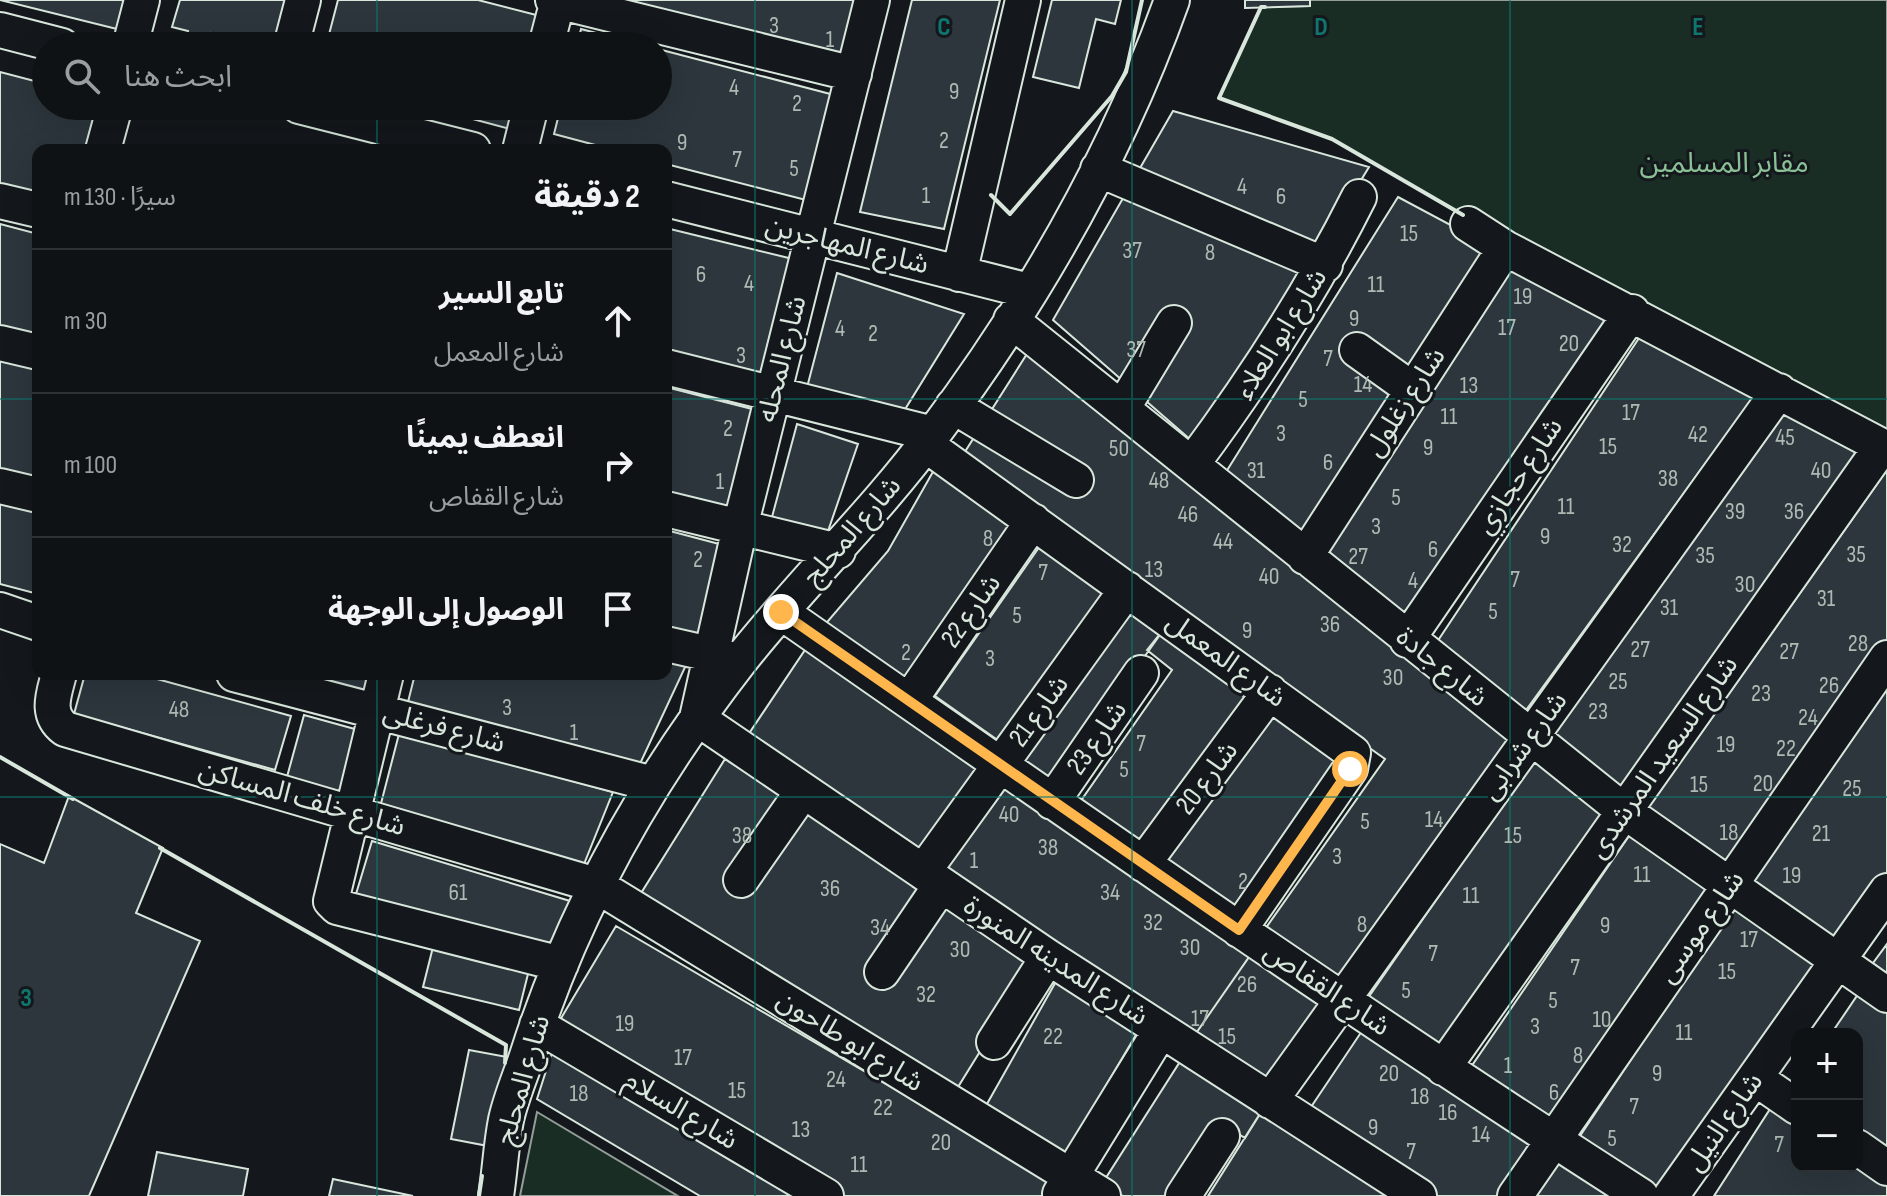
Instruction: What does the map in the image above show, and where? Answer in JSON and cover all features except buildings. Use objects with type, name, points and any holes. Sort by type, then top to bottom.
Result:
[{"type":"street","points":[[134,32],[142,0]]},
{"type":"street","points":[[295,32],[303,0]]},
{"type":"street","points":[[549,32],[557,0],[854,74]]},
{"type":"street","name":"شارع المحله","points":[[726,658],[740,527],[872,0]]},
{"type":"street","points":[[959,274],[1023,0]]},
{"type":"street","name":"شارع المحلج","points":[[496,1196],[507,1118],[537,1025],[596,885],[653,784],[697,718],[726,658],[781,612],[838,551],[937,428],[1020,306],[1098,169],[1151,61],[1172,0]]},
{"type":"street","points":[[0,30],[32,38]]},
{"type":"street","points":[[105,144],[111,120]]},
{"type":"street","points":[[354,120],[449,144]]},
{"type":"street","points":[[522,144],[528,120]]},
{"type":"street","points":[[1098,169],[1325,265]]},
{"type":"street","name":"شارع ابو العلاء","points":[[1192,464],[1263,368],[1325,265],[1359,197]]},
{"type":"street","points":[[0,201],[32,209]]},
{"type":"street","name":"شارع المهاجرين","points":[[672,201],[959,274],[1020,306]]},
{"type":"street","points":[[1468,224],[1505,248],[1884,447]]},
{"type":"street","name":"شارع زغلول","points":[[1305,557],[1505,248]]},
{"type":"street","name":"شارع جادة","points":[[1020,306],[1122,409],[1407,640],[1624,811],[1887,995]]},
{"type":"street","name":"شارع حجازي","points":[[1407,640],[1632,312]]},
{"type":"street","points":[[1122,409],[1174,323]]},
{"type":"street","points":[[0,343],[32,351]]},
{"type":"street","points":[[1357,350],[1413,390]]},
{"type":"street","points":[[672,368],[774,394],[937,428],[1076,480]]},
{"type":"street","name":"شارع شرابى","points":[[1270,1101],[1779,391]]},
{"type":"street","name":"شارع المعمل","points":[[937,428],[1033,521],[1347,747],[1354,762],[1239,930]]},
{"type":"street","name":"شارع السعيد المرشدى","points":[[1443,1068],[1884,447]]},
{"type":"street","points":[[0,486],[32,494]]},
{"type":"street","points":[[672,510],[838,551]]},
{"type":"street","name":"شارع 22","points":[[909,701],[1033,521]]},
{"type":"street","name":"شارع 21","points":[[882,972],[932,879],[1001,765],[1127,589]]},
{"type":"street","points":[[0,610],[32,621]]},
{"type":"street","name":"شارع القفاص","points":[[781,612],[1342,1000],[1641,1196]]},
{"type":"street","points":[[672,645],[726,658]]},
{"type":"street","name":"شارع موسى","points":[[1515,1196],[1887,658]]},
{"type":"street","name":"شارع 23","points":[[1052,802],[1141,673]]},
{"type":"street","name":"شارع خلف المساكن","points":[[58,680],[51,709],[58,724],[65,729],[596,885]]},
{"type":"street","name":"شارع فرغلى","points":[[258,680],[653,784]]},
{"type":"street","points":[[384,680],[331,893],[334,905],[561,964]]},
{"type":"street","name":"شارع 20","points":[[1143,864],[1270,692]]},
{"type":"street","name":"شارع المدينه المنورة","points":[[697,718],[1048,957],[1419,1196]]},
{"type":"street","points":[[741,880],[803,791]]},
{"type":"street","name":"شارع ابو طاحون","points":[[596,885],[1065,1186],[1103,1196]]},
{"type":"street","name":"شارع النيل","points":[[1671,1196],[1887,891]]},
{"type":"street","points":[[994,1042],[1048,957]]},
{"type":"street","name":"شارع السلام","points":[[537,1025],[826,1196]]},
{"type":"street","points":[[1065,1186],[1161,1030]]},
{"type":"street","points":[[1755,1078],[1791,1103]]},
{"type":"street","points":[[1183,1196],[1222,1136]]},
{"type":"street","points":[[1863,1151],[1887,1168]]},
{"type":"green space","name":"مقابر المسلمين","points":[[1310,0],[1887,0],[1887,433],[1829,399],[1511,243],[1332,139],[1219,98],[1261,7],[1310,6]]},
{"type":"green space","points":[[537,1112],[678,1196],[520,1196]]},
{"type":"wall","points":[[991,195],[1010,214],[1112,96],[1126,72],[1142,0]]},
{"type":"wall","points":[[1265,7],[1261,7],[1219,98],[1332,139],[1463,215]]},
{"type":"wall","points":[[0,757],[73,799]]},
{"type":"wall","points":[[160,848],[506,1045],[505,1063]]},
{"type":"wall","points":[[479,1196],[482,1176]]},
{"type":"route","points":[[781,612],[1239,930],[1350,769]]}]
